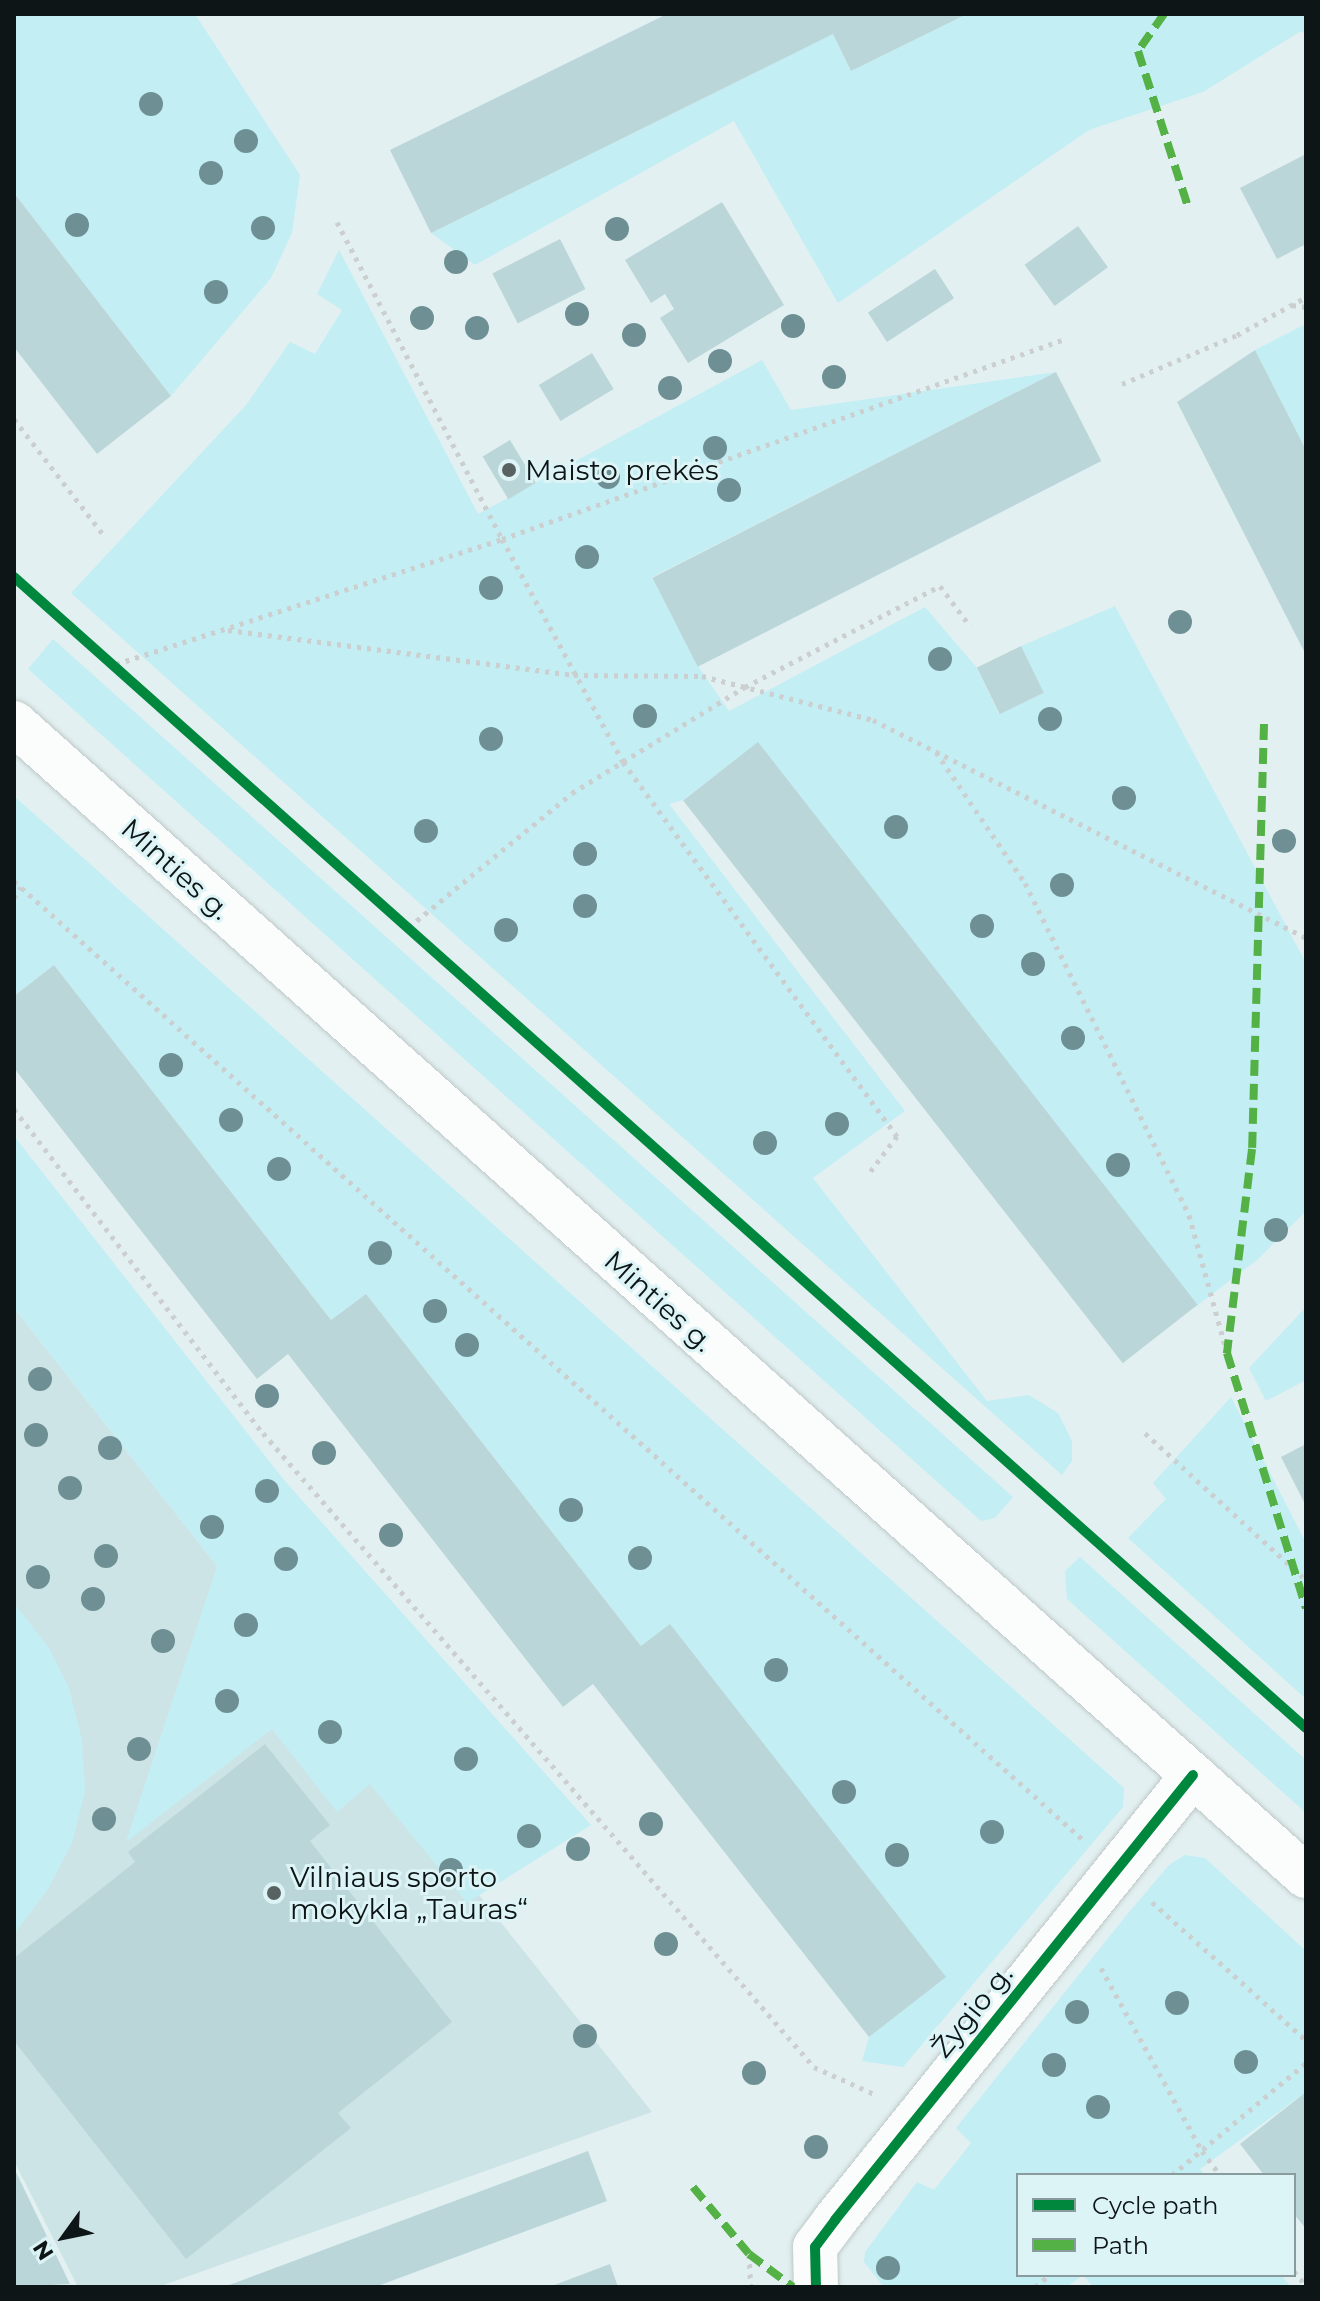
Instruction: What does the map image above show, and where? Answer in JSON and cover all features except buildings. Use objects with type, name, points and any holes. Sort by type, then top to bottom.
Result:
[{"type":"main road","name":"Minties g.","points":[[14,723],[1306,1876]]},
{"type":"main road","name":"Žygio g.","points":[[816,2287],[815,2247],[1193,1775]]},
{"type":"path","points":[[337,222],[574,675],[623,762],[897,1136],[870,1172]]},
{"type":"path","points":[[1122,384],[1237,335],[1306,297]]},
{"type":"path","points":[[1292,305],[1306,307]]},
{"type":"path","points":[[116,664],[502,539],[1062,340]]},
{"type":"path","points":[[14,419],[102,533]]},
{"type":"path","points":[[409,927],[572,793],[745,687],[940,586],[970,626]]},
{"type":"path","points":[[223,629],[574,675],[702,676],[873,720],[1306,938]]},
{"type":"path","points":[[936,751],[1025,883],[1189,1215],[1227,1353]]},
{"type":"path","points":[[14,881],[1306,2040]]},
{"type":"path","points":[[14,898],[21,887]]},
{"type":"path","points":[[14,1109],[263,1433],[814,2067],[920,2115]]},
{"type":"path","points":[[1145,1433],[1306,1580]]},
{"type":"path","points":[[1075,1921],[1202,2151],[1218,2173]]},
{"type":"path","points":[[1174,2173],[1306,2063]]},
{"type":"path","points":[[749,2254],[751,2287]]},
{"type":"shaded area","points":[[14,14],[195,14],[300,175],[292,233],[271,278],[171,396],[14,193]]},
{"type":"shaded area","points":[[967,14],[1306,14],[1306,35],[1301,31],[1203,92],[1089,130],[838,303],[734,121],[475,265],[431,233],[833,34],[851,71]]},
{"type":"shaded area","points":[[339,250],[478,514],[762,360],[791,410],[1056,372],[652,577],[698,666],[729,711],[925,607],[977,668],[999,714],[1043,693],[1021,646],[1115,606],[1306,963],[1306,1211],[1257,1260],[1194,1308],[758,743],[683,800],[669,804],[905,1111],[813,1178],[987,1401],[1029,1395],[1058,1413],[1072,1441],[1072,1461],[1062,1475],[71,593],[246,405],[290,342],[315,354],[342,310],[317,294]]},
{"type":"shaded area","points":[[1306,324],[1306,450],[1255,350]]},
{"type":"shaded area","points":[[53,639],[1013,1497],[995,1518],[981,1521],[28,669]]},
{"type":"shaded area","points":[[14,796],[1124,1788],[1123,1807],[903,2067],[862,2061],[869,2037],[945,1977],[670,1625],[641,1646],[366,1294],[331,1320],[54,965],[14,996]]},
{"type":"shaded area","points":[[14,1136],[284,1480],[591,1825],[467,1903],[370,1784],[337,1812],[272,1729],[126,1842],[217,1566],[14,1308]]},
{"type":"shaded area","points":[[1306,1307],[1306,1380],[1266,1401],[1249,1368]]},
{"type":"shaded area","name":"Vilniaus sporto mokykla „Tauras“","points":[[14,1308],[652,2112],[158,2287],[78,2287],[14,2161]]},
{"type":"shaded area","points":[[1231,1397],[1306,1543],[1306,1699],[1128,1538],[1166,1499],[1153,1483]]},
{"type":"shaded area","points":[[1080,1557],[1306,1760],[1306,1813],[1067,1599],[1065,1571]]},
{"type":"shaded area","points":[[14,1603],[49,1648],[69,1688],[82,1740],[85,1791],[72,1843],[48,1889],[14,1934]]},
{"type":"shaded area","points":[[1185,1855],[1205,1858],[1306,1951],[1306,2092],[1200,2169],[1203,2173],[1016,2173],[1016,2277],[1080,2277],[1067,2287],[884,2287],[864,2262],[865,2252],[917,2182],[934,2190],[971,2143],[956,2128],[1129,1912],[1169,1865]]},
{"type":"shaded area","points":[[1085,2277],[1283,2277],[1291,2287],[1093,2287]]},
{"type":"marked path","points":[[1164,14],[1138,51],[1189,210]]},
{"type":"marked path","points":[[1264,724],[1252,1149],[1227,1353],[1306,1608]]},
{"type":"marked path","points":[[693,2187],[749,2254],[793,2287]]},
{"type":"cycle path","points":[[14,577],[1306,1728]]},
{"type":"cycle path","points":[[816,2287],[815,2247],[1193,1775]]},
{"type":"place","name":"Maisto prekės","points":[[509,470]]},
{"type":"place","name":"Vilniaus sporto mokykla „Tauras“","points":[[274,1893]]}]
